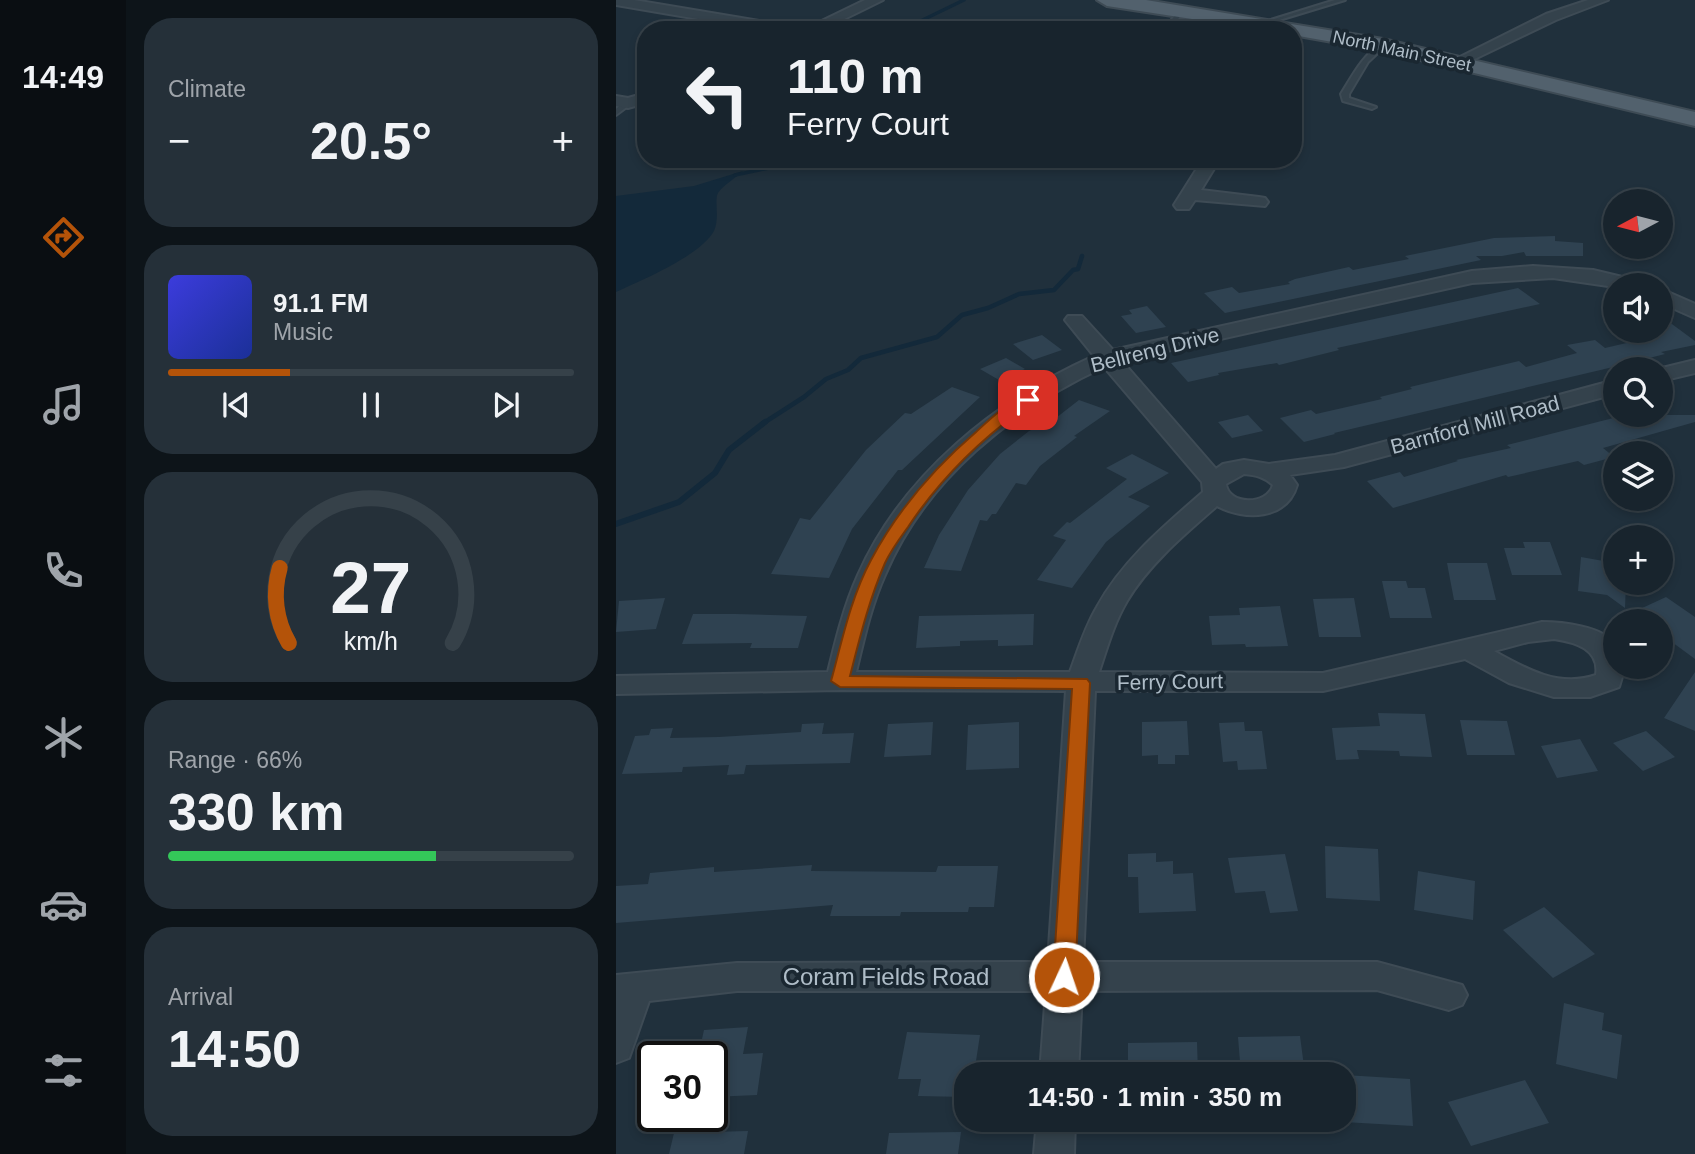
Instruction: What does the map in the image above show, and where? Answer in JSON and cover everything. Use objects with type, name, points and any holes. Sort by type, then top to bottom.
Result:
[{"type":"main road","name":"North Main Street","points":[[1107,0],[1250,21]]},
{"type":"main road","name":"North Main Street","points":[[1302,34],[1383,45],[1695,119]]},
{"type":"street","points":[[830,21],[876,0]]},
{"type":"street","points":[[1457,62],[1551,17],[1601,0]]},
{"type":"street","points":[[616,1],[735,21]]},
{"type":"street","points":[[620,105],[637,100]]},
{"type":"street","points":[[1206,168],[1186,200],[1259,202]]},
{"type":"street","name":"Bellreng Drive","points":[[840,681],[859,607],[879,560],[924,491],[951,461],[997,421],[1068,374],[1107,358],[1472,277],[1559,272],[1603,278]]},
{"type":"street","points":[[1673,301],[1695,312]]},
{"type":"street","points":[[1075,320],[1176,434],[1230,505],[1240,507]]},
{"type":"street","points":[[1673,372],[1695,366]]},
{"type":"street","name":"Barnford Mill Road","points":[[1060,1062],[1081,683],[1098,632],[1116,598],[1177,525],[1231,470],[1266,474],[1336,462],[1603,390]]},
{"type":"street","points":[[1176,434],[1199,442],[1214,454],[1266,474]]},
{"type":"street","name":"Barnford Mill Road","points":[[1165,542],[1206,520],[1240,507],[1268,505],[1279,500],[1285,493],[1266,474]]},
{"type":"street","name":"Ferry Court","points":[[616,685],[840,681],[1323,682],[1374,673],[1468,649]]},
{"type":"street","name":"Coram Fields Road","points":[[625,989],[737,977],[1377,976],[1449,995]]},
{"type":"street","points":[[616,1047],[625,989]]},
{"type":"street","points":[[1054,1154],[1055,1132]]},
{"type":"lane","points":[[1271,21],[1342,0]]},
{"type":"lane","points":[[1174,21],[1181,11]]},
{"type":"lane","points":[[1372,107],[1346,99],[1345,94],[1361,65],[1373,51],[1383,45]]},
{"type":"water","points":[[743,171],[718,193],[716,226],[707,240],[670,266],[616,292],[616,196],[694,186]]},
{"type":"building","points":[[1555,236],[1555,241],[1583,243],[1583,256],[1526,256],[1524,252],[1502,256],[1476,256],[1481,260],[1225,313],[1204,293],[1232,287],[1239,293],[1290,284],[1288,282],[1295,279],[1349,267],[1353,270],[1409,259],[1405,256],[1494,238]]},
{"type":"building","points":[[1518,288],[1540,304],[1337,348],[1339,350],[1279,365],[1277,363],[1218,373],[1219,375],[1188,382],[1171,363]]},
{"type":"building","points":[[1147,306],[1166,327],[1136,333],[1121,316],[1132,314],[1129,310]]},
{"type":"building","points":[[1673,325],[1695,341],[1695,345],[1661,352],[1665,354],[1653,357],[1603,357],[1603,369],[1304,442],[1280,418],[1311,410],[1316,414],[1382,399],[1380,397],[1412,389],[1410,387],[1519,361],[1526,367],[1577,353],[1567,345],[1595,340],[1605,348],[1627,343],[1673,343]]},
{"type":"building","points":[[1042,335],[1062,350],[1033,360],[1013,344]]},
{"type":"building","points":[[1006,358],[1025,369],[999,380],[980,369]]},
{"type":"building","points":[[952,387],[980,397],[902,470],[898,470],[852,529],[829,578],[771,574],[800,518],[810,520],[866,450],[905,413],[911,414]]},
{"type":"building","points":[[1079,400],[1110,411],[1074,436],[1077,437],[1040,466],[1026,485],[1016,483],[996,514],[992,514],[987,521],[980,520],[961,571],[924,568],[939,535],[968,490],[1000,454],[1029,431],[1052,421]]},
{"type":"building","points":[[1248,415],[1263,431],[1232,438],[1218,422]]},
{"type":"building","points":[[1673,415],[1695,415],[1695,422],[1628,441],[1603,441],[1603,460],[1584,465],[1578,461],[1508,477],[1506,475],[1393,508],[1367,481],[1400,472],[1404,477],[1458,461],[1456,460],[1511,448],[1507,445],[1603,421],[1603,427],[1673,427]]},
{"type":"building","points":[[1132,454],[1169,473],[1128,497],[1150,506],[1106,542],[1072,588],[1037,580],[1066,540],[1053,536],[1067,522],[1070,523],[1127,479],[1106,468]]},
{"type":"building","points":[[1523,542],[1550,542],[1562,575],[1512,575],[1504,548],[1525,548]]},
{"type":"building","points":[[1581,557],[1603,561],[1603,594],[1578,591]]},
{"type":"building","points":[[1447,563],[1487,563],[1496,600],[1454,600]]},
{"type":"building","points":[[1382,581],[1406,581],[1408,588],[1425,588],[1432,618],[1390,618]]},
{"type":"building","points":[[1607,595],[1626,595],[1625,608]]},
{"type":"building","points":[[1666,597],[1695,617],[1695,659],[1673,643],[1673,609],[1640,609]]},
{"type":"building","points":[[665,598],[656,629],[616,632],[619,601]]},
{"type":"building","points":[[1354,598],[1361,637],[1319,637],[1313,599]]},
{"type":"building","points":[[1280,606],[1288,646],[1212,645],[1209,616],[1240,615],[1239,608]]},
{"type":"building","points":[[693,614],[807,616],[798,648],[750,648],[752,643],[682,644]]},
{"type":"building","points":[[1034,614],[1033,645],[998,646],[998,640],[960,641],[960,646],[916,648],[919,616]]},
{"type":"building","points":[[1695,672],[1695,731],[1664,718]]},
{"type":"building","points":[[1378,713],[1425,714],[1432,757],[1400,756],[1399,751],[1357,750],[1359,759],[1336,760],[1332,728],[1380,726]]},
{"type":"building","points":[[1460,720],[1507,721],[1515,755],[1467,755]]},
{"type":"building","points":[[1187,721],[1189,755],[1175,755],[1175,764],[1158,764],[1158,755],[1142,756],[1142,722]]},
{"type":"building","points":[[933,722],[931,755],[884,757],[888,724]]},
{"type":"building","points":[[1019,722],[1019,768],[966,770],[968,725]]},
{"type":"building","points":[[1244,722],[1245,731],[1262,731],[1267,769],[1238,770],[1237,761],[1223,762],[1219,723]]},
{"type":"building","points":[[824,723],[822,734],[854,733],[850,763],[746,765],[744,774],[727,775],[729,765],[683,767],[682,772],[622,774],[635,736],[649,735],[651,729],[673,728],[670,738],[719,737],[801,732],[802,724]]},
{"type":"building","points":[[1646,731],[1675,757],[1643,771],[1613,743]]},
{"type":"building","points":[[1580,739],[1598,771],[1557,778],[1541,746]]},
{"type":"building","points":[[1325,846],[1378,849],[1380,901],[1326,898]]},
{"type":"building","points":[[1156,853],[1156,862],[1173,861],[1173,874],[1193,873],[1196,911],[1139,913],[1138,877],[1128,877],[1128,854]]},
{"type":"building","points":[[1285,854],[1298,911],[1270,913],[1265,891],[1235,893],[1228,858]]},
{"type":"building","points":[[812,865],[811,871],[936,872],[938,866],[998,866],[994,907],[969,907],[968,912],[901,912],[900,916],[830,916],[833,905],[616,923],[616,886],[648,884],[650,873],[714,867],[714,872]]},
{"type":"building","points":[[1418,871],[1475,881],[1473,920],[1414,910]]},
{"type":"building","points":[[1544,907],[1595,954],[1553,978],[1503,930]]},
{"type":"building","points":[[1564,1003],[1604,1013],[1602,1030],[1622,1035],[1617,1079],[1556,1064]]},
{"type":"building","points":[[748,1027],[743,1054],[763,1053],[757,1095],[728,1096],[728,1041],[702,1041],[704,1030]]},
{"type":"building","points":[[907,1032],[980,1035],[976,1062],[954,1062],[954,1097],[918,1096],[921,1079],[898,1079]]},
{"type":"building","points":[[1300,1036],[1303,1062],[1240,1062],[1238,1037]]},
{"type":"building","points":[[1197,1042],[1198,1062],[1128,1062],[1128,1043]]},
{"type":"building","points":[[1356,1076],[1410,1079],[1413,1126],[1356,1123]]},
{"type":"building","points":[[1525,1080],[1549,1123],[1471,1146],[1448,1102]]},
{"type":"building","points":[[748,1131],[744,1154],[669,1154],[674,1133]]},
{"type":"building","points":[[961,1132],[958,1154],[886,1154],[889,1133]]},
{"type":"waterway","points":[[921,21],[964,0]]},
{"type":"waterway","points":[[735,175],[769,168]]},
{"type":"waterway","points":[[764,422],[826,379],[848,370],[861,358],[937,337],[962,315],[988,308],[1019,294],[1054,290],[1073,270],[1078,269],[1082,256]]},
{"type":"waterway","points":[[616,524],[679,502],[715,473],[729,450],[764,422]]},
{"type":"route","points":[[1028,400],[997,421],[951,461],[924,491],[879,560],[859,607],[840,681],[1081,683],[1064,977]]}]
